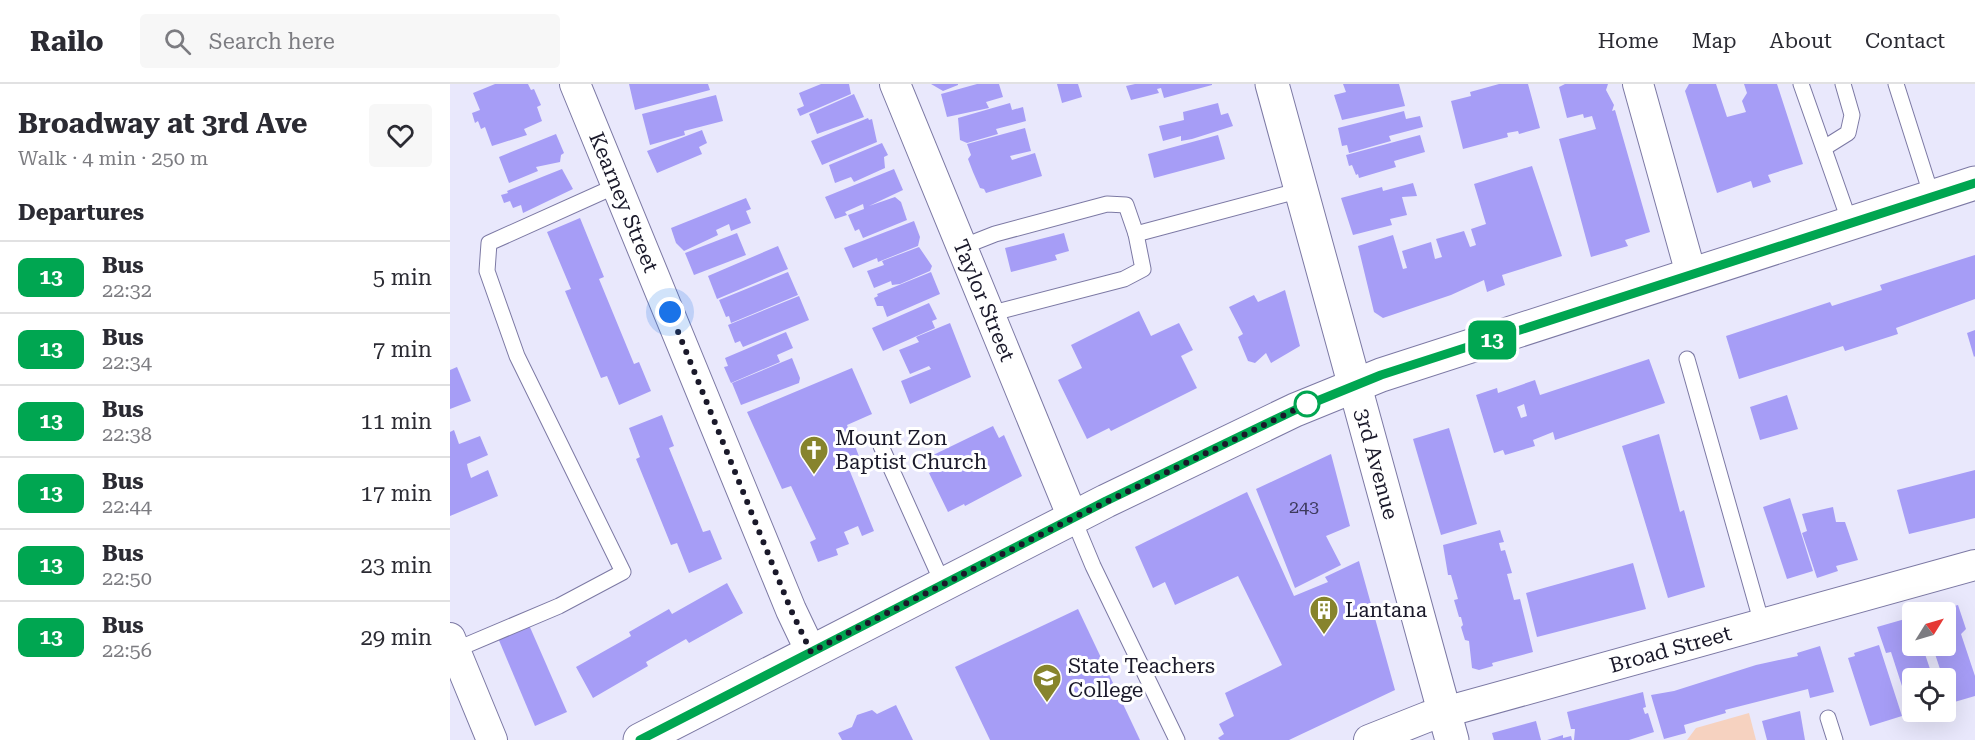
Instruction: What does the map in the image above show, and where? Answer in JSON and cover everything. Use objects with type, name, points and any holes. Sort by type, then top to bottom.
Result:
[{"type":"main road","name":"3rd Avenue","points":[[1272,84],[1448,726]]},
{"type":"main road","points":[[640,740],[1073,518],[1295,410],[1354,385],[1975,183]]},
{"type":"street","name":"Kearney Street","points":[[575,84],[791,610],[811,652]]},
{"type":"street","name":"Taylor Street","points":[[895,84],[1073,518]]},
{"type":"street","points":[[1638,84],[1691,274]]},
{"type":"street","name":"Broad Street","points":[[1369,740],[1448,726],[1762,624],[1975,565]]},
{"type":"street","points":[[452,644],[492,740]]},
{"type":"lane","points":[[1801,84],[1850,223]]},
{"type":"lane","points":[[1824,148],[1848,133],[1852,116],[1843,84]]},
{"type":"lane","points":[[1896,84],[1932,197]]},
{"type":"lane","points":[[452,644],[559,606],[623,572],[517,356],[487,270],[489,243],[618,185]]},
{"type":"lane","points":[[1136,234],[1301,190]]},
{"type":"lane","points":[[962,247],[995,234],[1107,204],[1126,205],[1136,234],[1143,269],[1124,279],[990,314]]},
{"type":"lane","points":[[1687,359],[1762,624]]},
{"type":"lane","points":[[881,446],[944,584]]},
{"type":"lane","points":[[1073,518],[1177,740]]},
{"type":"lane","points":[[1828,718],[1835,740]]},
{"type":"shaded area","points":[[1749,713],[1756,740],[1687,740],[1696,728]]},
{"type":"building","points":[[495,84],[528,84],[531,90],[534,89],[541,105],[537,107],[542,121],[524,129],[527,135],[492,146],[485,127],[481,129],[478,121],[475,123],[472,113],[480,110],[473,93]]},
{"type":"building","points":[[629,84],[708,84],[710,90],[635,110]]},
{"type":"building","points":[[821,84],[849,84],[851,94],[800,116],[797,109],[804,106],[799,93]]},
{"type":"building","points":[[931,84],[958,84],[958,85],[943,91]]},
{"type":"building","points":[[977,84],[999,84],[1003,97],[986,102],[989,108],[947,117],[941,94]]},
{"type":"building","points":[[1057,84],[1078,84],[1082,97],[1062,103]]},
{"type":"building","points":[[1135,84],[1212,85],[1164,98],[1161,88],[1157,89],[1159,93],[1131,100],[1126,86]]},
{"type":"building","points":[[1343,84],[1399,84],[1405,106],[1342,120],[1334,95],[1346,92]]},
{"type":"building","points":[[1499,84],[1528,84],[1540,128],[1519,134],[1518,131],[1507,133],[1508,137],[1463,149],[1451,101],[1471,96],[1470,92]]},
{"type":"building","points":[[1565,84],[1608,84],[1606,90],[1614,105],[1612,111],[1615,110],[1650,232],[1625,240],[1628,246],[1591,257],[1559,139],[1596,129],[1592,116],[1584,118],[1583,114],[1567,118],[1559,87]]},
{"type":"building","points":[[1689,84],[1716,84],[1727,117],[1746,112],[1742,101],[1747,93],[1744,84],[1777,84],[1803,164],[1768,175],[1771,182],[1753,188],[1751,181],[1717,193],[1685,91]]},
{"type":"building","points":[[854,94],[864,117],[817,134],[809,114]]},
{"type":"building","points":[[716,95],[723,121],[684,131],[685,135],[650,145],[642,114]]},
{"type":"building","points":[[1010,103],[1012,110],[1023,107],[1026,121],[996,129],[998,134],[967,143],[960,140],[958,118]]},
{"type":"building","points":[[1218,103],[1221,115],[1228,113],[1233,126],[1192,139],[1181,141],[1181,136],[1163,141],[1159,126],[1184,120],[1183,112]]},
{"type":"building","points":[[1404,111],[1406,119],[1420,116],[1423,127],[1389,136],[1391,141],[1349,153],[1347,145],[1342,146],[1338,128]]},
{"type":"building","points":[[868,118],[872,119],[877,142],[822,165],[811,141]]},
{"type":"building","points":[[1025,128],[1031,151],[1010,156],[1012,160],[1035,153],[1042,176],[986,193],[980,188],[973,172],[968,159],[971,155],[967,144]]},
{"type":"building","points":[[702,130],[707,143],[699,147],[702,154],[657,173],[647,151]]},
{"type":"building","points":[[556,134],[564,153],[561,155],[560,162],[536,167],[538,171],[509,183],[499,157]]},
{"type":"building","points":[[1218,135],[1225,159],[1154,178],[1148,154]]},
{"type":"building","points":[[1420,135],[1425,152],[1394,161],[1396,167],[1359,178],[1352,165],[1349,166],[1346,155]]},
{"type":"building","points":[[882,143],[888,155],[884,157],[885,168],[854,182],[851,177],[835,183],[829,165]]},
{"type":"building","points":[[1532,166],[1562,256],[1502,275],[1505,285],[1487,292],[1484,280],[1451,295],[1383,318],[1374,312],[1358,246],[1393,235],[1403,269],[1407,268],[1402,251],[1431,242],[1435,259],[1442,257],[1436,239],[1464,231],[1470,247],[1476,245],[1471,229],[1486,224],[1474,184]]},
{"type":"building","points":[[562,169],[573,189],[523,213],[521,205],[513,208],[510,201],[504,203],[501,195],[508,193],[507,191]]},
{"type":"building","points":[[894,169],[903,190],[869,206],[895,197],[901,202],[907,220],[863,238],[859,229],[855,231],[848,215],[864,209],[863,204],[845,212],[847,215],[835,219],[825,197]]},
{"type":"building","points":[[1413,183],[1417,196],[1402,197],[1407,215],[1390,219],[1392,225],[1353,235],[1341,198],[1382,187],[1383,191]]},
{"type":"building","points":[[746,198],[751,209],[746,211],[751,223],[731,231],[729,224],[716,230],[718,235],[684,251],[676,243],[671,228]]},
{"type":"building","points":[[580,218],[604,277],[599,279],[634,364],[639,362],[651,391],[619,405],[607,376],[601,378],[565,291],[571,289],[547,232]]},
{"type":"building","points":[[914,221],[920,237],[918,246],[878,262],[877,258],[853,268],[844,248]]},
{"type":"building","points":[[737,233],[746,255],[694,275],[685,253]]},
{"type":"building","points":[[1064,233],[1069,251],[1055,255],[1057,260],[1011,272],[1005,248]]},
{"type":"building","points":[[778,246],[788,269],[717,299],[708,276]]},
{"type":"building","points":[[919,247],[932,266],[930,271],[900,284],[892,285],[891,281],[874,288],[867,271],[884,265],[882,261]]},
{"type":"building","points":[[1975,255],[1975,299],[1896,328],[1898,334],[1845,351],[1843,346],[1739,379],[1726,336],[1830,302],[1832,306],[1882,290],[1880,285]]},
{"type":"building","points":[[788,272],[798,295],[731,323],[729,316],[726,317],[719,300]]},
{"type":"building","points":[[931,272],[940,294],[887,317],[883,306],[877,306],[874,298],[878,296],[877,294]]},
{"type":"building","points":[[1285,290],[1300,346],[1271,363],[1266,353],[1255,363],[1248,361],[1238,337],[1243,334],[1229,307],[1254,295],[1258,302]]},
{"type":"building","points":[[799,296],[809,320],[743,347],[740,341],[735,343],[728,325]]},
{"type":"building","points":[[929,303],[937,319],[932,321],[935,328],[883,351],[872,328]]},
{"type":"building","points":[[1139,311],[1151,336],[1179,323],[1193,350],[1181,356],[1197,388],[1111,431],[1109,428],[1087,439],[1058,380],[1082,368],[1071,345]]},
{"type":"building","points":[[950,323],[971,377],[910,404],[901,381],[931,369],[929,366],[910,374],[899,350],[919,342],[916,337]]},
{"type":"building","points":[[1975,330],[1975,356],[1974,357],[1967,333]]},
{"type":"building","points":[[786,332],[793,348],[777,355],[780,362],[731,383],[724,367],[728,366],[725,358]]},
{"type":"building","points":[[792,358],[800,378],[799,383],[741,405],[732,383]]},
{"type":"building","points":[[1649,359],[1665,403],[1555,440],[1553,432],[1533,440],[1535,446],[1505,455],[1503,450],[1494,453],[1476,395],[1497,388],[1498,393],[1535,380],[1540,395]],"holes":[[[1524,404],[1527,416],[1521,418],[1517,407]]]},
{"type":"building","points":[[457,367],[471,401],[450,409],[450,370]]},
{"type":"building","name":"Mount Zon Baptist Church","points":[[852,368],[872,414],[847,425],[860,459],[847,464],[874,531],[862,536],[858,526],[844,532],[849,544],[836,549],[838,555],[818,562],[810,542],[816,539],[791,486],[782,489],[747,412]]},
{"type":"building","points":[[1787,395],[1798,429],[1760,440],[1750,407]]},
{"type":"building","points":[[662,415],[674,446],[669,448],[703,532],[710,530],[722,559],[689,573],[677,543],[671,545],[636,459],[640,457],[629,428]]},
{"type":"building","points":[[993,426],[999,438],[1004,435],[1022,476],[965,506],[964,504],[948,512],[929,473],[934,471],[927,458]]},
{"type":"building","points":[[1449,428],[1477,524],[1441,535],[1413,439]]},
{"type":"building","points":[[454,430],[459,444],[480,436],[488,455],[467,464],[468,469],[471,478],[488,470],[498,496],[450,516],[450,432]]},
{"type":"building","points":[[1659,434],[1680,512],[1684,510],[1705,587],[1668,598],[1622,446]]},
{"type":"building","points":[[1331,454],[1350,526],[1326,536],[1341,565],[1295,588],[1256,489]]},
{"type":"building","points":[[1975,470],[1975,518],[1909,534],[1897,490]]},
{"type":"building","name":"Lantana","points":[[1247,492],[1294,596],[1328,582],[1325,577],[1359,561],[1395,690],[1289,740],[1220,740],[1218,738],[1224,734],[1219,724],[1234,716],[1225,693],[1282,665],[1238,576],[1175,605],[1165,582],[1153,588],[1135,547]]},
{"type":"building","points":[[1790,498],[1813,571],[1787,579],[1763,507]]},
{"type":"building","points":[[1833,507],[1836,522],[1845,522],[1858,560],[1836,566],[1838,571],[1817,578],[1802,533],[1807,531],[1802,514]]},
{"type":"building","points":[[1500,530],[1504,542],[1499,543],[1501,551],[1505,550],[1512,573],[1507,574],[1514,600],[1520,599],[1533,652],[1492,663],[1493,666],[1479,670],[1472,668],[1469,641],[1465,640],[1461,627],[1463,625],[1461,617],[1459,617],[1454,600],[1458,599],[1451,575],[1448,575],[1443,545]]},
{"type":"building","points":[[1633,563],[1646,609],[1537,637],[1526,593]]},
{"type":"building","points":[[727,583],[743,613],[689,643],[686,639],[646,662],[648,666],[593,698],[576,667],[631,636],[629,632],[669,609],[672,614]]},
{"type":"building","points":[[1958,605],[1966,629],[1961,634],[1975,676],[1975,696],[1956,702],[1956,668],[1940,668],[1936,656],[1956,656],[1956,606]]},
{"type":"building","name":"State Teachers College","points":[[1078,609],[1140,740],[990,740],[955,667]]},
{"type":"building","points":[[1902,620],[1902,656],[1926,656],[1930,668],[1902,668],[1902,686],[1891,652],[1886,653],[1877,627]]},
{"type":"building","points":[[529,625],[567,712],[535,726],[498,638]]},
{"type":"building","points":[[1879,645],[1902,716],[1870,726],[1848,658],[1855,656],[1854,653]]},
{"type":"building","points":[[1820,646],[1834,692],[1810,698],[1808,689],[1725,710],[1726,713],[1684,725],[1686,733],[1664,739],[1651,695],[1674,691],[1756,665],[1798,656],[1797,653]]},
{"type":"building","points":[[1643,692],[1646,707],[1643,708],[1645,714],[1648,713],[1654,732],[1629,740],[1574,740],[1575,729],[1571,729],[1567,712]]},
{"type":"building","points":[[896,705],[913,740],[842,740],[838,733],[852,727],[857,715],[872,710],[877,714]]},
{"type":"building","points":[[1800,711],[1805,740],[1767,740],[1762,721]]},
{"type":"building","points":[[1536,721],[1541,740],[1494,740],[1492,733]]},
{"type":"building","points":[[1563,735],[1563,738],[1571,736],[1572,740],[1547,740]]},
{"type":"bus line","name":"13","points":[[640,740],[1106,501],[1320,398],[1381,375],[1585,311],[1691,274],[1975,183]]},
{"type":"place","name":"Mount Zon Baptist Church","points":[[814,476]]},
{"type":"place","name":"Lantana","points":[[1324,636]]},
{"type":"place","name":"State Teachers College","points":[[1047,704]]},
{"type":"route","points":[[670,312],[791,610],[811,652],[1106,501],[1307,404]]}]
